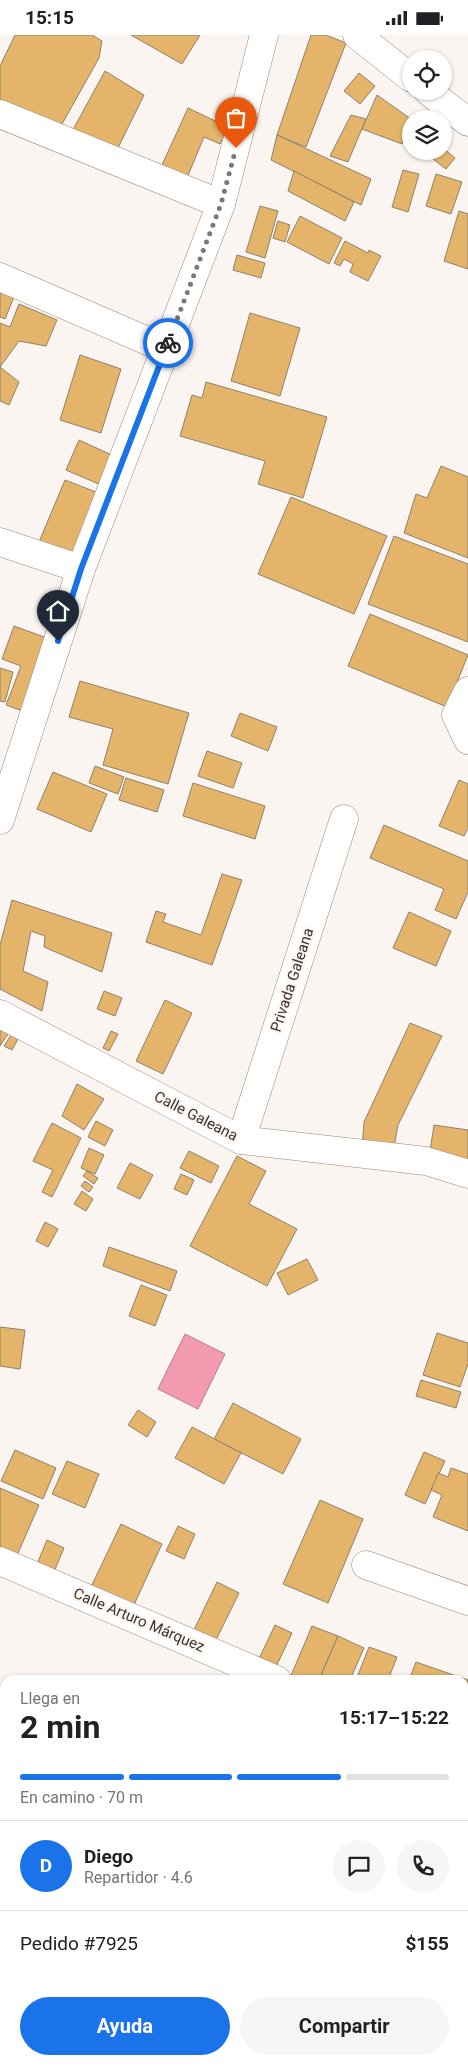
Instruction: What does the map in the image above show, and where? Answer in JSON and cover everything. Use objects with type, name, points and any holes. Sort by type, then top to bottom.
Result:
[{"type":"street","points":[[0,819],[81,569],[221,204],[264,35]]},
{"type":"street","points":[[357,35],[402,71]]},
{"type":"street","points":[[440,100],[468,122]]},
{"type":"street","points":[[0,114],[221,204]]},
{"type":"street","points":[[0,277],[166,349]]},
{"type":"street","points":[[0,542],[81,569]]},
{"type":"street","points":[[468,691],[456,715],[468,740]]},
{"type":"street","name":"Privada Galeana","points":[[241,1140],[344,819]]},
{"type":"street","name":"Calle Galeana","points":[[0,1014],[241,1140],[426,1161],[468,1174]]},
{"type":"street","name":"Calle Arturo Márquez","points":[[0,1561],[266,1675]]},
{"type":"street","points":[[366,1565],[468,1601]]},
{"type":"shaded area","points":[[185,1334],[225,1354],[198,1409],[158,1389]]},
{"type":"building","points":[[15,35],[92,35],[102,41],[99,58],[62,124],[0,107],[0,66]]},
{"type":"building","points":[[131,35],[200,35],[182,64]]},
{"type":"building","points":[[311,35],[326,35],[346,43],[306,147],[277,135]]},
{"type":"building","points":[[105,71],[144,95],[114,156],[69,137]]},
{"type":"building","points":[[359,73],[375,86],[360,104],[344,91]]},
{"type":"building","points":[[377,95],[402,113],[402,144],[362,129]]},
{"type":"building","points":[[188,108],[228,127],[220,144],[204,137],[184,185],[157,176]]},
{"type":"building","points":[[351,115],[366,119],[348,162],[330,156]]},
{"type":"building","points":[[277,135],[371,179],[361,205],[271,160]]},
{"type":"building","points":[[452,156],[455,158],[446,169],[434,160],[452,160]]},
{"type":"building","points":[[403,170],[419,174],[408,212],[392,207]]},
{"type":"building","points":[[294,171],[354,202],[345,221],[288,191]]},
{"type":"building","points":[[436,174],[462,182],[451,214],[426,206]]},
{"type":"building","points":[[260,206],[278,211],[265,258],[246,252]]},
{"type":"building","points":[[459,211],[468,214],[468,269],[444,261]]},
{"type":"building","points":[[300,216],[342,238],[329,264],[287,242]]},
{"type":"building","points":[[278,221],[290,225],[285,242],[273,238]]},
{"type":"building","points":[[345,241],[368,253],[369,250],[381,256],[368,281],[350,272],[353,264],[344,259],[340,266],[334,263]]},
{"type":"building","points":[[237,255],[265,263],[261,278],[233,270]]},
{"type":"building","points":[[0,280],[18,287],[5,319],[0,317]]},
{"type":"building","points":[[19,304],[57,320],[46,346],[19,341],[0,367],[0,323],[10,327]]},
{"type":"building","points":[[250,313],[300,328],[280,396],[231,381]]},
{"type":"building","points":[[80,355],[121,369],[101,433],[60,420]]},
{"type":"building","points":[[0,367],[19,382],[9,405],[0,401]]},
{"type":"building","points":[[206,382],[327,417],[303,498],[258,484],[265,461],[180,436],[192,395],[202,398]]},
{"type":"building","points":[[79,440],[114,456],[101,485],[66,470]]},
{"type":"building","points":[[441,466],[468,477],[468,558],[404,533],[416,494],[427,498]]},
{"type":"building","points":[[65,480],[101,494],[75,557],[39,542]]},
{"type":"building","points":[[291,497],[387,536],[354,614],[258,574]]},
{"type":"building","points":[[394,536],[468,564],[468,642],[368,604]]},
{"type":"building","points":[[370,614],[468,655],[447,707],[348,666]]},
{"type":"building","points":[[14,626],[55,641],[31,714],[6,705],[21,666],[2,659]]},
{"type":"building","points":[[0,668],[13,672],[5,702],[0,701]]},
{"type":"building","points":[[80,681],[189,713],[168,784],[103,765],[113,729],[69,717]]},
{"type":"building","points":[[240,713],[277,727],[268,751],[231,736]]},
{"type":"building","points":[[207,751],[242,763],[233,788],[198,776]]},
{"type":"building","points":[[95,766],[124,777],[118,794],[89,783]]},
{"type":"building","points":[[53,772],[107,794],[91,832],[37,809]]},
{"type":"building","points":[[126,778],[164,790],[157,812],[119,800]]},
{"type":"building","points":[[459,780],[468,784],[468,828],[464,836],[439,826]]},
{"type":"building","points":[[193,783],[265,806],[255,839],[183,816]]},
{"type":"building","points":[[384,825],[468,861],[468,892],[456,919],[435,910],[444,889],[370,858]]},
{"type":"building","points":[[222,874],[242,880],[212,965],[146,942],[156,911],[166,914],[163,922],[201,935]]},
{"type":"building","points":[[12,900],[112,933],[102,972],[44,947],[45,936],[31,931],[23,971],[48,982],[42,1011],[0,989],[0,945]]},
{"type":"building","points":[[409,912],[451,931],[436,966],[393,948]]},
{"type":"building","points":[[104,991],[122,998],[115,1016],[97,1009]]},
{"type":"building","points":[[165,1000],[192,1013],[163,1074],[136,1061]]},
{"type":"building","points":[[410,1023],[442,1036],[398,1125],[393,1152],[362,1149],[364,1122]]},
{"type":"building","points":[[0,1024],[10,1031],[0,1046]]},
{"type":"building","points":[[111,1031],[118,1034],[109,1051],[103,1048]]},
{"type":"building","points":[[11,1035],[18,1039],[12,1050],[4,1046]]},
{"type":"building","points":[[77,1084],[104,1099],[84,1130],[62,1116]]},
{"type":"building","points":[[96,1121],[113,1130],[105,1146],[88,1137]]},
{"type":"building","points":[[52,1123],[81,1138],[52,1197],[42,1192],[53,1170],[33,1161]]},
{"type":"building","points":[[434,1125],[468,1130],[468,1163],[429,1158]]},
{"type":"building","points":[[89,1148],[104,1155],[95,1174],[81,1168]]},
{"type":"building","points":[[189,1151],[219,1166],[211,1183],[180,1168]]},
{"type":"building","points":[[237,1156],[266,1171],[249,1204],[297,1229],[267,1286],[190,1246]]},
{"type":"building","points":[[130,1163],[153,1175],[140,1199],[117,1188]]},
{"type":"building","points":[[87,1171],[98,1178],[94,1184],[83,1176]]},
{"type":"building","points":[[181,1174],[194,1180],[187,1195],[174,1189]]},
{"type":"building","points":[[85,1181],[93,1187],[89,1192],[81,1186]]},
{"type":"building","points":[[82,1191],[93,1199],[86,1211],[74,1204]]},
{"type":"building","points":[[45,1222],[58,1229],[48,1247],[36,1241]]},
{"type":"building","points":[[109,1247],[177,1271],[170,1291],[103,1266]]},
{"type":"building","points":[[307,1259],[318,1280],[288,1295],[277,1273]]},
{"type":"building","points":[[141,1285],[167,1295],[155,1326],[129,1316]]},
{"type":"building","points":[[0,1327],[25,1330],[20,1369],[0,1366]]},
{"type":"building","points":[[437,1333],[468,1343],[468,1364],[460,1387],[423,1375]]},
{"type":"building","points":[[421,1380],[461,1392],[456,1408],[416,1396]]},
{"type":"building","points":[[233,1403],[301,1439],[283,1474],[214,1439]]},
{"type":"building","points":[[138,1410],[156,1422],[147,1437],[128,1425]]},
{"type":"building","points":[[192,1427],[241,1453],[224,1484],[175,1458]]},
{"type":"building","points":[[15,1450],[56,1468],[43,1499],[1,1481]]},
{"type":"building","points":[[424,1452],[445,1461],[425,1504],[405,1495]]},
{"type":"building","points":[[67,1461],[99,1474],[85,1508],[52,1494]]},
{"type":"building","points":[[451,1468],[468,1474],[468,1531],[433,1517],[442,1495],[431,1490],[438,1473],[448,1477]]},
{"type":"building","points":[[0,1488],[39,1505],[15,1560],[0,1554]]},
{"type":"building","points":[[320,1500],[363,1519],[328,1603],[283,1584]]},
{"type":"building","points":[[121,1524],[162,1544],[133,1607],[91,1587]]},
{"type":"building","points":[[178,1526],[195,1534],[184,1559],[166,1551]]},
{"type":"building","points":[[47,1540],[64,1548],[54,1572],[37,1564]]},
{"type":"building","points":[[217,1582],[239,1593],[215,1642],[193,1632]]},
{"type":"building","points":[[275,1625],[292,1633],[273,1673],[256,1665]]},
{"type":"building","points":[[312,1626],[338,1636],[321,1675],[291,1675]]},
{"type":"building","points":[[338,1636],[364,1648],[352,1675],[321,1675]]},
{"type":"building","points":[[369,1647],[397,1657],[390,1675],[358,1675]]},
{"type":"building","points":[[416,1662],[454,1675],[411,1675]]},
{"type":"way so far","points":[[168,343],[221,204],[236,148]]},
{"type":"route","points":[[58,641],[81,569],[168,343]]}]
